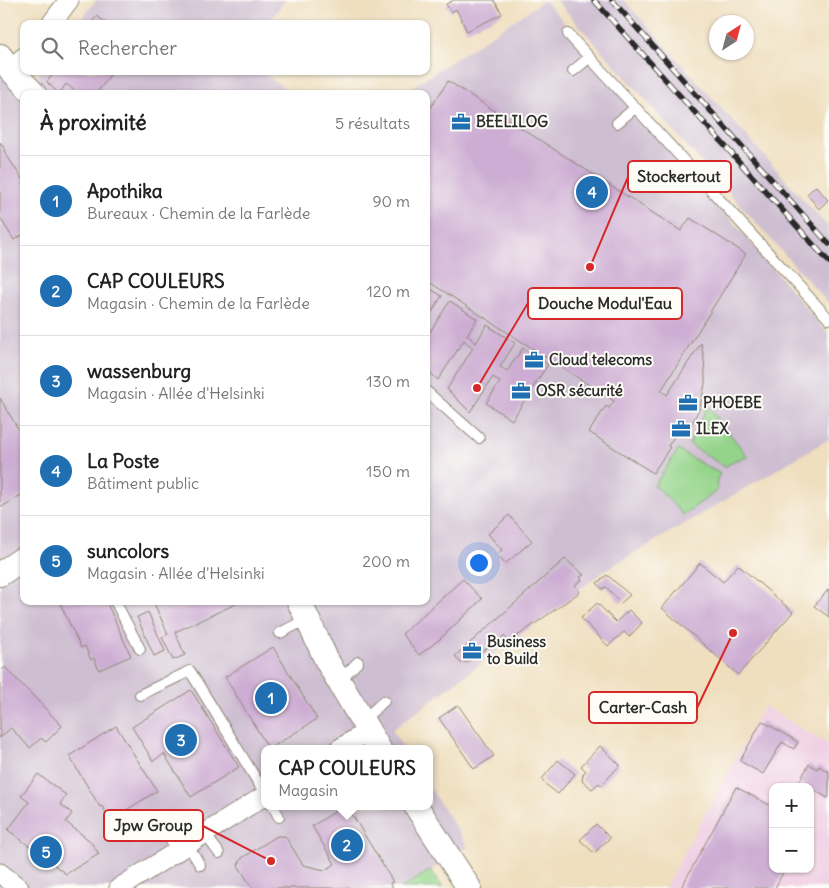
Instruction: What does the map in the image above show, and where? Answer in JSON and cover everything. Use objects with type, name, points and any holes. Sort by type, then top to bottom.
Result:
[{"type":"street","points":[[54,20],[69,0]]},
{"type":"street","points":[[8,61],[31,90]]},
{"type":"street","points":[[0,574],[20,561]]},
{"type":"street","points":[[303,610],[327,661],[370,733],[347,745]]},
{"type":"street","points":[[119,888],[177,844],[205,834],[261,798]]},
{"type":"street","points":[[419,810],[469,888]]},
{"type":"street","points":[[0,873],[19,888]]},
{"type":"lane","points":[[568,34],[829,319]]},
{"type":"lane","points":[[573,71],[589,58]]},
{"type":"lane","points":[[617,123],[635,108]]},
{"type":"lane","points":[[430,395],[479,438]]},
{"type":"lane","points":[[117,605],[140,649]]},
{"type":"lane","points":[[280,633],[303,610]]},
{"type":"lane","points":[[339,681],[358,662]]},
{"type":"lane","points":[[140,695],[190,671],[261,787]]},
{"type":"lane","points":[[370,733],[384,701]]},
{"type":"lane","points":[[275,810],[279,817]]},
{"type":"lane","points":[[194,816],[219,854]]},
{"type":"lane","points":[[177,844],[200,864]]},
{"type":"shaded area","points":[[96,0],[285,0],[270,20],[81,20]]},
{"type":"shaded area","points":[[545,0],[829,335],[829,439],[604,571],[392,730],[401,745],[261,745],[261,810],[433,810],[433,793],[468,847],[401,888],[0,888],[0,75],[20,92],[20,605],[430,605],[430,90],[408,90]]},
{"type":"shaded area","points":[[556,0],[624,0],[829,228],[829,304]]},
{"type":"shaded area","points":[[39,75],[265,75],[288,90],[28,90]]},
{"type":"shaded area","points":[[764,706],[829,745],[829,888],[665,888]]},
{"type":"green space","points":[[708,406],[748,457],[735,460],[725,467],[689,444]]},
{"type":"green space","points":[[678,450],[720,474],[717,479],[718,490],[683,515],[654,486]]},
{"type":"green space","points":[[431,870],[443,888],[401,888]]},
{"type":"building","points":[[454,0],[494,0],[502,14],[467,31],[456,9],[451,12],[446,4]]},
{"type":"building","points":[[97,16],[102,20],[94,20]]},
{"type":"building","points":[[52,75],[110,75],[99,90],[74,90],[66,84],[62,90],[55,90],[47,82]]},
{"type":"building","points":[[448,81],[681,231],[690,218],[746,254],[661,391],[667,395],[701,343],[705,384],[700,407],[685,437],[677,432],[668,446],[670,447],[653,473],[589,432],[606,406],[609,408],[614,401],[430,283],[430,109]]},
{"type":"building","points":[[0,142],[20,176],[20,236],[14,240],[0,218]]},
{"type":"building","points":[[816,186],[828,200],[819,209],[807,194]]},
{"type":"building","points":[[430,288],[442,296],[430,315]]},
{"type":"building","points":[[450,301],[477,319],[467,335],[476,343],[487,325],[515,343],[500,367],[507,371],[523,348],[548,364],[512,420],[486,403],[500,382],[493,377],[470,412],[447,389],[473,348],[464,340],[438,380],[430,373],[430,332]]},
{"type":"building","points":[[0,398],[20,432],[20,496],[2,507],[0,504]]},
{"type":"building","points":[[509,515],[532,541],[505,564],[497,555],[502,550],[488,534]]},
{"type":"building","points":[[565,559],[584,575],[580,577],[582,580],[575,585],[580,592],[509,642],[504,636],[466,663],[464,661],[461,663],[455,656]]},
{"type":"building","points":[[700,563],[723,582],[738,565],[793,612],[738,675],[662,608]]},
{"type":"building","points":[[607,575],[630,595],[621,603],[606,587],[602,589],[597,583]]},
{"type":"building","points":[[463,579],[482,599],[440,639],[419,655],[402,634]]},
{"type":"building","points":[[829,589],[829,617],[814,606]]},
{"type":"building","points":[[597,603],[616,622],[629,610],[642,623],[629,637],[624,632],[608,646],[581,618]]},
{"type":"building","points":[[61,605],[108,605],[131,656],[99,670],[94,658],[91,660],[85,646],[81,648]]},
{"type":"building","points":[[155,605],[233,605],[175,632],[185,655],[173,660],[162,637],[168,634]]},
{"type":"building","points":[[148,612],[165,651],[154,656],[137,617]]},
{"type":"building","points":[[273,647],[317,719],[275,745],[267,745],[225,677]]},
{"type":"building","points":[[5,667],[62,726],[46,742],[41,738],[30,748],[11,728],[0,738],[0,672]]},
{"type":"building","points":[[191,690],[239,767],[191,797],[164,754],[153,761],[132,727]]},
{"type":"building","points":[[458,705],[494,756],[474,769],[439,718]]},
{"type":"building","points":[[762,721],[798,742],[794,749],[782,742],[763,774],[740,761]]},
{"type":"building","points":[[116,726],[157,791],[120,814],[132,833],[122,839],[69,756]]},
{"type":"building","points":[[600,746],[620,765],[601,786],[599,783],[592,789],[582,780],[583,774],[586,771],[581,766]]},
{"type":"building","points":[[558,760],[575,774],[558,794],[544,783],[542,779]]},
{"type":"building","points":[[809,764],[817,769],[819,766],[829,772],[828,798],[814,790],[814,783],[799,782]]},
{"type":"building","points":[[38,774],[66,795],[60,804],[72,813],[66,822],[90,841],[99,854],[66,874],[8,830],[29,802],[21,796]]},
{"type":"building","points":[[736,787],[769,805],[769,873],[783,873],[775,888],[681,888]]},
{"type":"building","points":[[338,810],[349,810],[393,882],[390,883],[393,888],[252,888],[238,865],[242,858],[277,836],[285,836],[303,865],[325,870],[335,864],[312,826]]},
{"type":"building","points":[[596,824],[610,838],[594,853],[580,840]]},
{"type":"railway","points":[[594,0],[829,262]]},
{"type":"railway","points":[[612,0],[829,244]]},
{"type":"place","name":"BEELILOG","points":[[461,122]]},
{"type":"place","name":"La Poste","points":[[592,192]]},
{"type":"place","name":"Stockertout","points":[[590,267]]},
{"type":"place","name":"Cloud telecoms","points":[[534,360]]},
{"type":"place","name":"Douche Modul'Eau","points":[[477,388]]},
{"type":"place","name":"OSR sécurité","points":[[521,391]]},
{"type":"place","name":"PHOEBE","points":[[688,403]]},
{"type":"place","name":"ILEX","points":[[681,429]]},
{"type":"place","name":"Carter-Cash","points":[[733,633]]},
{"type":"place","name":"Business to Build","points":[[472,651]]},
{"type":"place","name":"Apothika","points":[[271,698]]},
{"type":"place","name":"wassenburg","points":[[181,740]]},
{"type":"place","name":"CAP COULEURS","points":[[347,845]]},
{"type":"place","name":"suncolors","points":[[46,852]]},
{"type":"place","name":"Jpw Group","points":[[271,861]]}]
